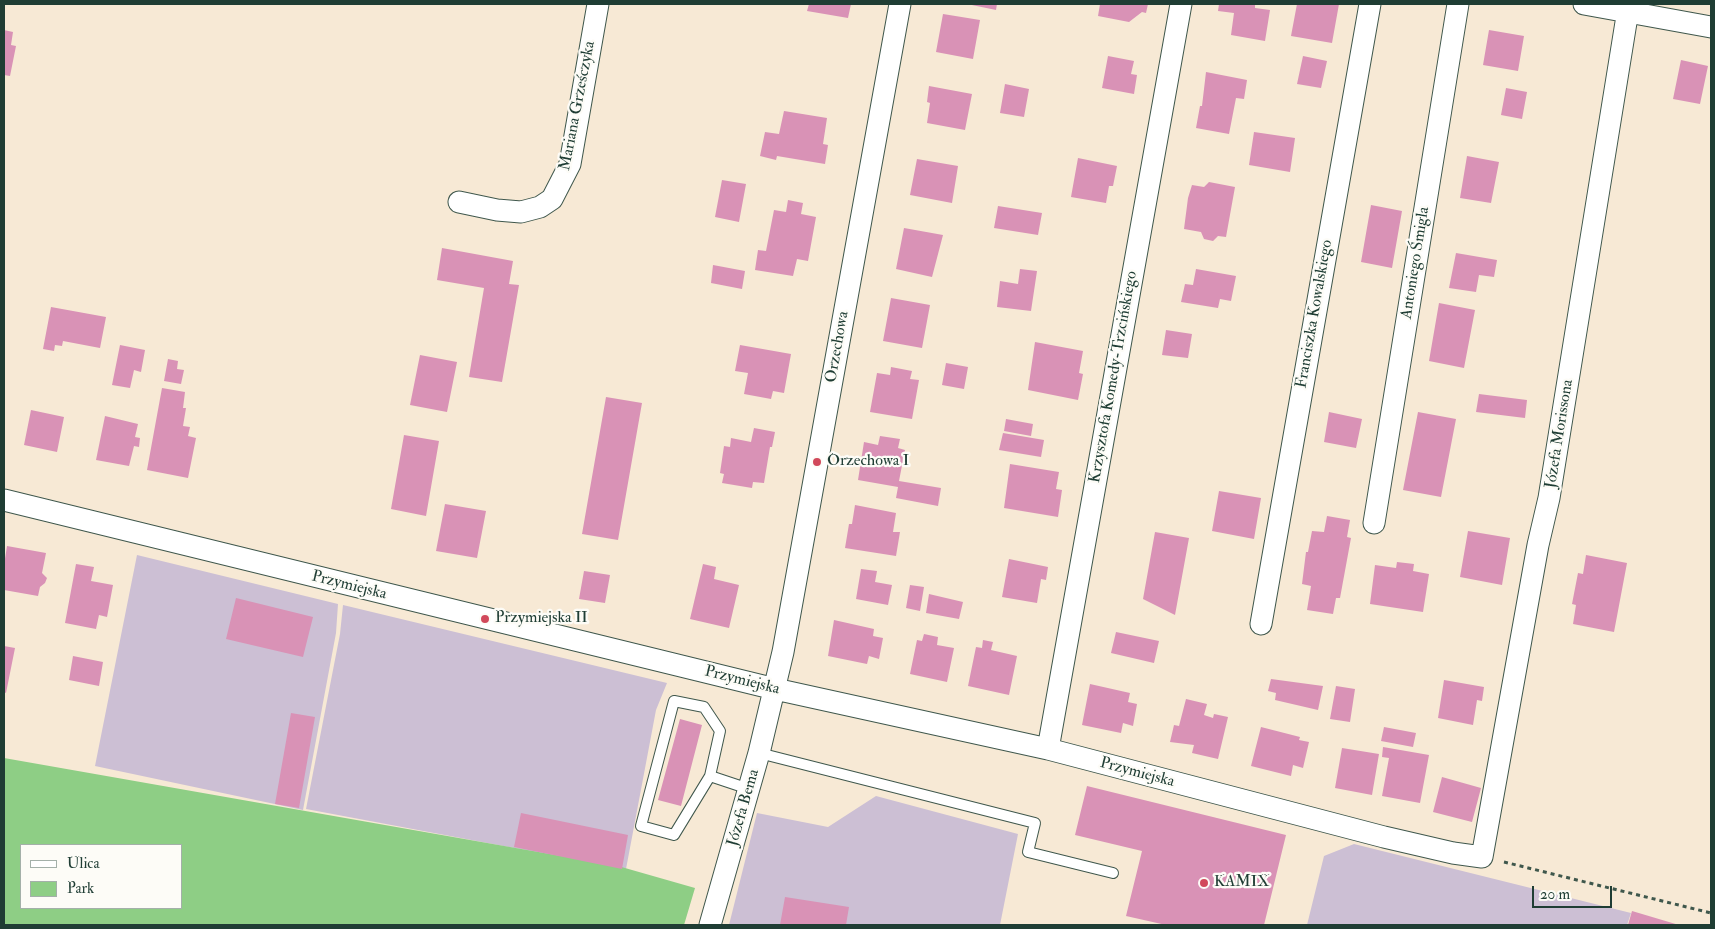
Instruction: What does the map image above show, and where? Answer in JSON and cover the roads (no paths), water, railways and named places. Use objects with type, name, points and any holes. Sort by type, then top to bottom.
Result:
[{"type":"street","name":"Mariana Grześczyka","points":[[459,202],[497,210],[521,212],[540,207],[552,198],[570,164],[598,4]]},
{"type":"street","name":"Orzechowa","points":[[775,689],[900,4]]},
{"type":"street","name":"Krzysztofa Komedy-Trzcińskiego","points":[[1048,750],[1181,4]]},
{"type":"street","name":"Franciszka Kowalskiego","points":[[1261,624],[1370,4]]},
{"type":"street","name":"Antoniego Śmigla","points":[[1374,523],[1458,4]]},
{"type":"street","points":[[1584,4],[1628,10],[1711,27]]},
{"type":"street","name":"Józefa Morissona","points":[[1482,857],[1538,545],[1550,498],[1628,10]]},
{"type":"street","name":"Przymiejska","points":[[4,500],[775,689],[1048,750],[1375,835],[1453,853],[1482,857]]},
{"type":"street","name":"Józefa Bema","points":[[710,925],[759,753],[775,689]]},
{"type":"lane","points":[[674,701],[704,706],[720,731],[710,776],[674,835],[641,826],[674,701]]},
{"type":"lane","points":[[759,753],[1035,822],[1028,852],[1113,873]]},
{"type":"lane","points":[[710,776],[749,789]]},
{"type":"place","name":"Orzechowa I","points":[[817,462]]},
{"type":"place","name":"Przymiejska II","points":[[485,619]]},
{"type":"place","name":"KAMIX","points":[[1204,883]]}]
